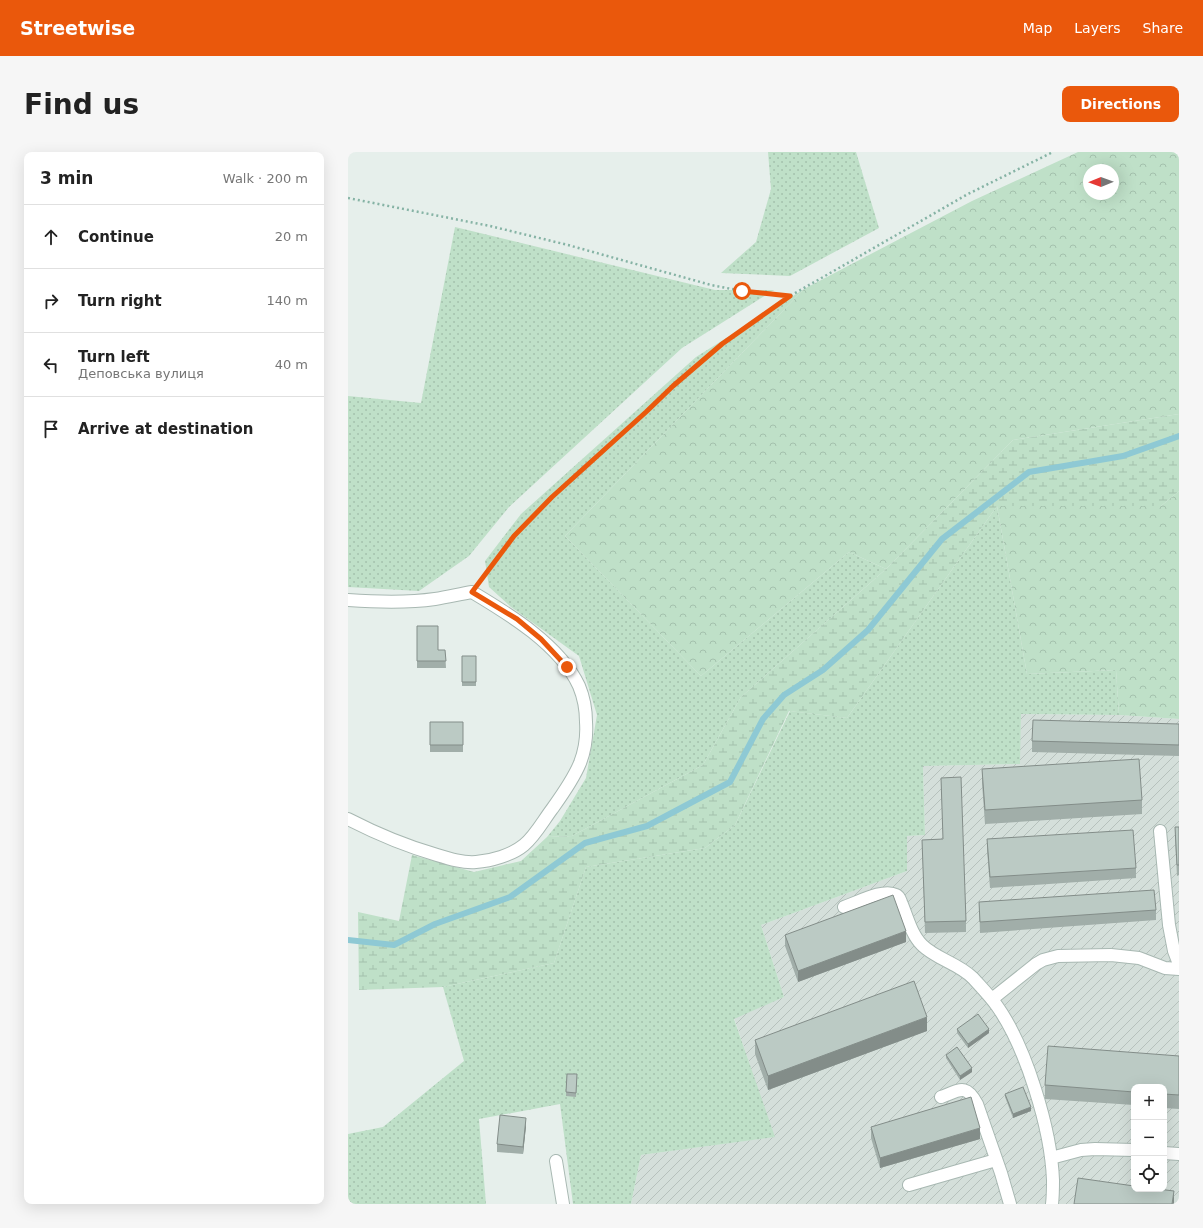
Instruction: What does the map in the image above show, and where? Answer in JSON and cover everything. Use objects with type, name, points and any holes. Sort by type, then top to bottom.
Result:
[{"type":"street","points":[[348,600],[380,602],[410,601],[435,599],[472,592],[517,619],[541,639],[567,667],[576,681],[585,705],[586,732],[584,750],[574,776],[531,837],[523,846],[506,854],[477,862],[466,862],[452,859],[398,843],[348,819]]},
{"type":"street","points":[[1160,831],[1169,925],[1174,951],[1179,964]]},
{"type":"street","points":[[844,908],[878,894],[886,892],[895,894],[901,902],[912,928],[922,945],[929,951],[967,973],[998,1007],[1010,1028],[1025,1062],[1038,1099],[1051,1158],[1053,1181],[1052,1204]]},
{"type":"street","points":[[992,999],[1036,964],[1043,960],[1058,956],[1127,956],[1139,958],[1165,968],[1179,969]]},
{"type":"street","points":[[941,1097],[962,1090],[968,1091],[973,1097],[977,1104],[1010,1204]]},
{"type":"street","points":[[1051,1158],[1081,1150],[1106,1148],[1131,1150]]},
{"type":"street","points":[[1167,1153],[1179,1154]]},
{"type":"street","points":[[910,1185],[996,1160]]},
{"type":"street","points":[[556,1161],[563,1204]]},
{"type":"path","points":[[472,592],[514,536],[552,497],[673,386],[722,344],[790,296],[968,194],[1053,152]]},
{"type":"path","points":[[348,198],[490,226],[568,245],[711,285],[742,291],[790,296]]},
{"type":"shaded area","points":[[1021,714],[1119,715],[1179,719],[1179,1204],[631,1204],[641,1155],[774,1137],[734,1018],[784,997],[761,925],[907,871],[907,836],[925,835],[923,766],[1019,764]]},
{"type":"green space","points":[[768,152],[856,152],[879,228],[790,276],[721,273],[756,242],[771,189]]},
{"type":"green space","points":[[1078,152],[1179,152],[1179,414],[1013,440],[886,569],[849,552],[701,676],[565,536],[804,289],[972,201]]},
{"type":"green space","points":[[455,227],[715,290],[774,290],[682,348],[509,507],[469,556],[419,591],[348,587],[348,396],[421,403]]},
{"type":"green space","points":[[804,289],[565,536],[701,676],[849,552],[886,569],[741,697],[703,765],[572,836],[547,837],[560,821],[586,778],[597,715],[579,656],[511,607],[489,587],[485,561],[521,514],[696,357]]},
{"type":"green space","points":[[1179,414],[1179,491],[1161,506],[997,506],[847,718],[789,711],[735,825],[705,848],[586,867],[554,963],[443,987],[359,990],[358,912],[399,921],[412,855],[474,872],[521,861],[547,837],[572,836],[703,765],[741,697],[886,569],[1013,440]]},
{"type":"green space","points":[[1179,491],[1179,719],[1119,715],[1116,670],[1027,674],[997,506],[1161,506]]},
{"type":"green space","points":[[997,506],[1027,674],[1116,670],[1119,715],[1021,714],[1020,764],[923,766],[925,835],[907,836],[907,871],[761,925],[784,997],[734,1019],[775,1137],[641,1155],[631,1204],[573,1204],[560,1104],[479,1119],[486,1204],[348,1204],[348,1134],[383,1127],[464,1061],[443,987],[554,963],[586,867],[705,848],[735,825],[790,711],[847,718]]},
{"type":"building","points":[[417,626],[438,626],[438,650],[445,650],[446,661],[417,661]]},
{"type":"building","points":[[462,656],[476,656],[476,682],[462,682]]},
{"type":"building","points":[[1033,720],[1179,724],[1179,745],[1032,741]]},
{"type":"building","points":[[430,722],[463,722],[463,745],[430,745]]},
{"type":"building","points":[[1139,759],[1142,800],[985,810],[982,769]]},
{"type":"building","points":[[961,777],[966,921],[925,922],[922,840],[943,839],[941,778]]},
{"type":"building","points":[[1175,827],[1179,827],[1179,865],[1177,865]]},
{"type":"building","points":[[1133,830],[1136,868],[990,877],[987,839]]},
{"type":"building","points":[[1154,890],[1156,910],[980,922],[979,902]]},
{"type":"building","points":[[893,895],[906,931],[798,971],[785,935]]},
{"type":"building","points":[[914,981],[927,1017],[768,1076],[755,1040]]},
{"type":"building","points":[[978,1014],[989,1029],[968,1044],[957,1029]]},
{"type":"building","points":[[1048,1046],[1179,1056],[1179,1095],[1167,1094],[1167,1084],[1131,1084],[1131,1092],[1045,1085]]},
{"type":"building","points":[[957,1047],[972,1068],[960,1076],[946,1055]]},
{"type":"building","points":[[567,1074],[577,1074],[576,1093],[566,1092]]},
{"type":"building","points":[[1023,1087],[1031,1107],[1013,1114],[1005,1094]]},
{"type":"building","points":[[971,1097],[980,1128],[880,1158],[871,1127]]},
{"type":"building","points":[[500,1115],[526,1118],[523,1147],[497,1144]]},
{"type":"building","points":[[1078,1178],[1131,1186],[1131,1192],[1174,1191],[1172,1204],[1074,1204]]},
{"type":"waterway","points":[[348,940],[394,945],[435,924],[510,897],[585,843],[647,826],[730,782],[763,719],[784,695],[823,670],[868,630],[942,539],[1029,472],[1123,456],[1179,436]]},
{"type":"route","points":[[567,667],[541,639],[517,619],[472,592],[492,563],[514,536],[552,497],[673,386],[722,344],[790,296],[742,291]]}]
